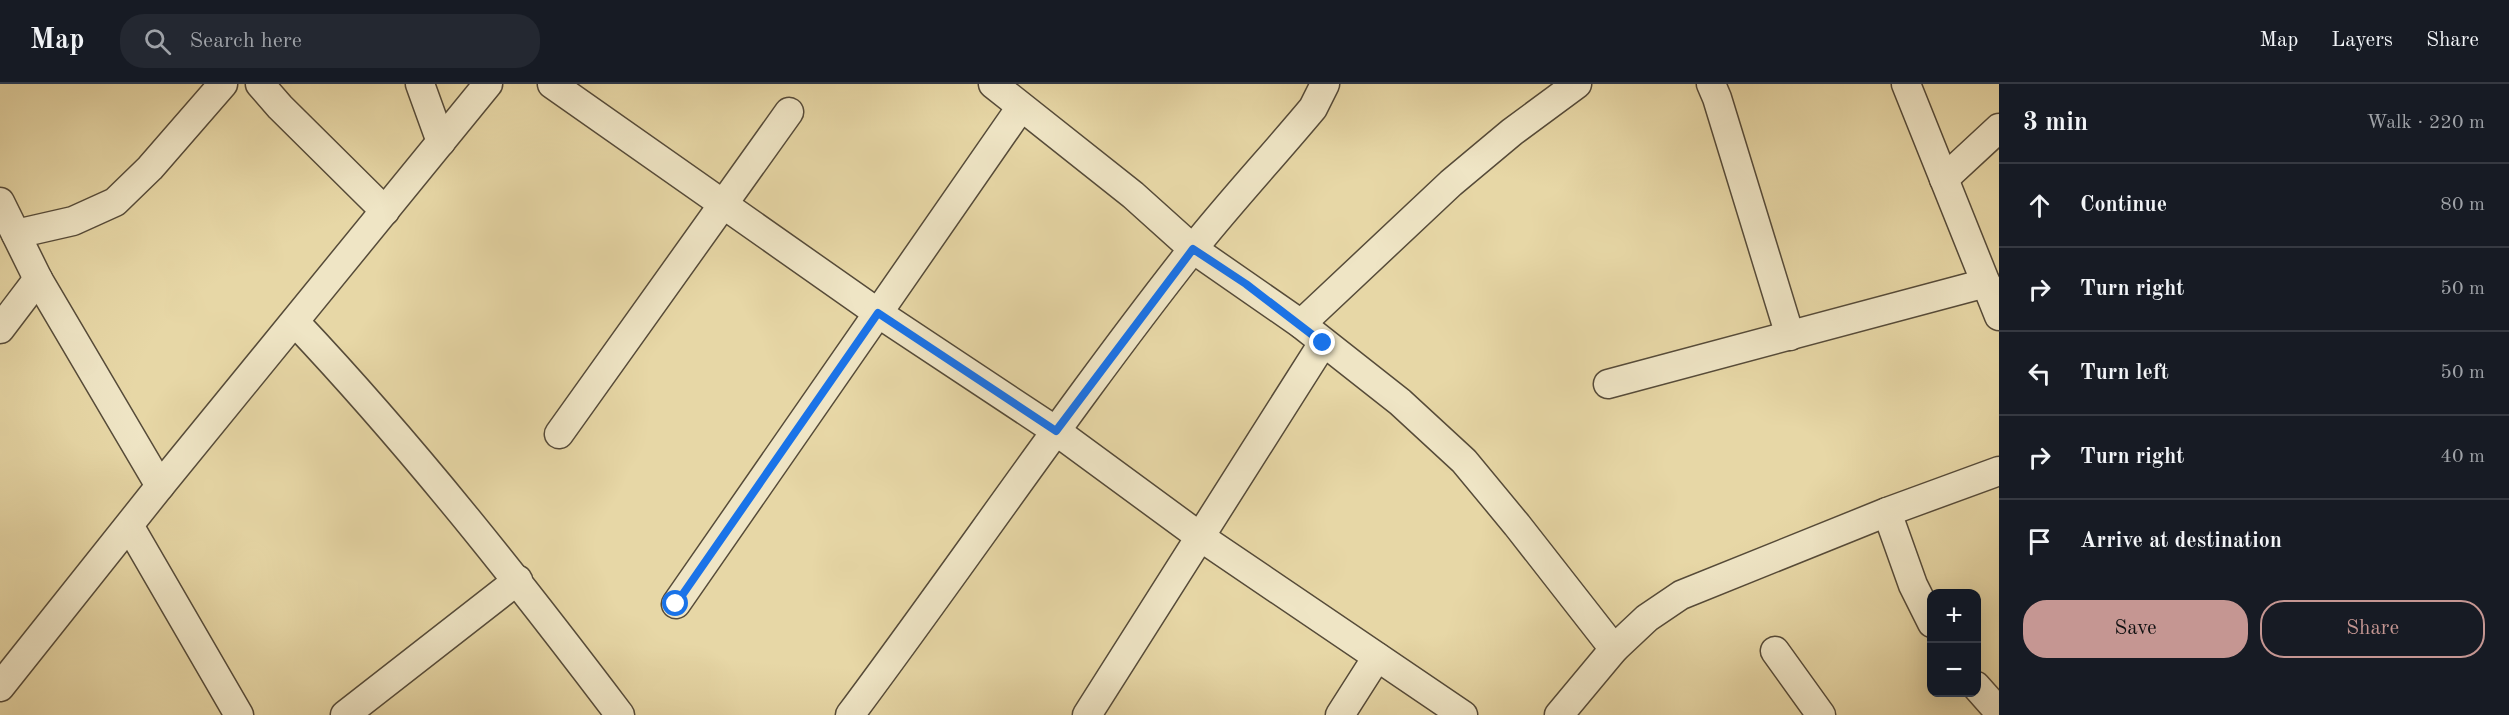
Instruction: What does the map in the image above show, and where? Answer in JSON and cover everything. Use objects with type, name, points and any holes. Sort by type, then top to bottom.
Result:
[{"type":"street","points":[[16,234],[73,221],[115,202],[150,168],[223,84]]},
{"type":"street","points":[[260,84],[384,211]]},
{"type":"street","points":[[420,84],[441,142]]},
{"type":"street","points":[[0,687],[130,527],[160,486],[488,84]]},
{"type":"street","points":[[552,84],[878,313],[1056,431],[1199,536],[1463,715]]},
{"type":"street","points":[[993,84],[1133,195],[1193,249],[1301,324],[1400,402],[1464,461],[1614,649]]},
{"type":"street","points":[[850,715],[930,608],[1056,431],[1193,249],[1313,108],[1325,84]]},
{"type":"street","points":[[1301,324],[1451,183],[1512,132],[1577,84]]},
{"type":"street","points":[[1711,84],[1790,336]]},
{"type":"street","points":[[1906,84],[1999,316]]},
{"type":"street","points":[[676,604],[1021,106]]},
{"type":"street","points":[[560,434],[789,112]]},
{"type":"street","points":[[1944,179],[1999,128]]},
{"type":"street","points":[[0,202],[38,279],[160,486]]},
{"type":"street","points":[[0,329],[38,279]]},
{"type":"street","points":[[1608,384],[1986,283]]},
{"type":"street","points":[[295,322],[364,395],[518,580],[620,715]]},
{"type":"street","points":[[1087,715],[1323,343]]},
{"type":"street","points":[[1558,715],[1614,649],[1647,618],[1681,595],[1887,512],[1999,471]]},
{"type":"street","points":[[1887,512],[1913,585],[1927,613]]},
{"type":"street","points":[[130,527],[239,715]]},
{"type":"street","points":[[345,715],[518,580]]},
{"type":"street","points":[[1775,651],[1821,715]]},
{"type":"street","points":[[1340,715],[1377,657]]},
{"type":"street","points":[[1981,691],[1999,712]]},
{"type":"route","points":[[676,604],[878,313],[1056,431],[1193,249],[1246,284],[1323,343]]}]
